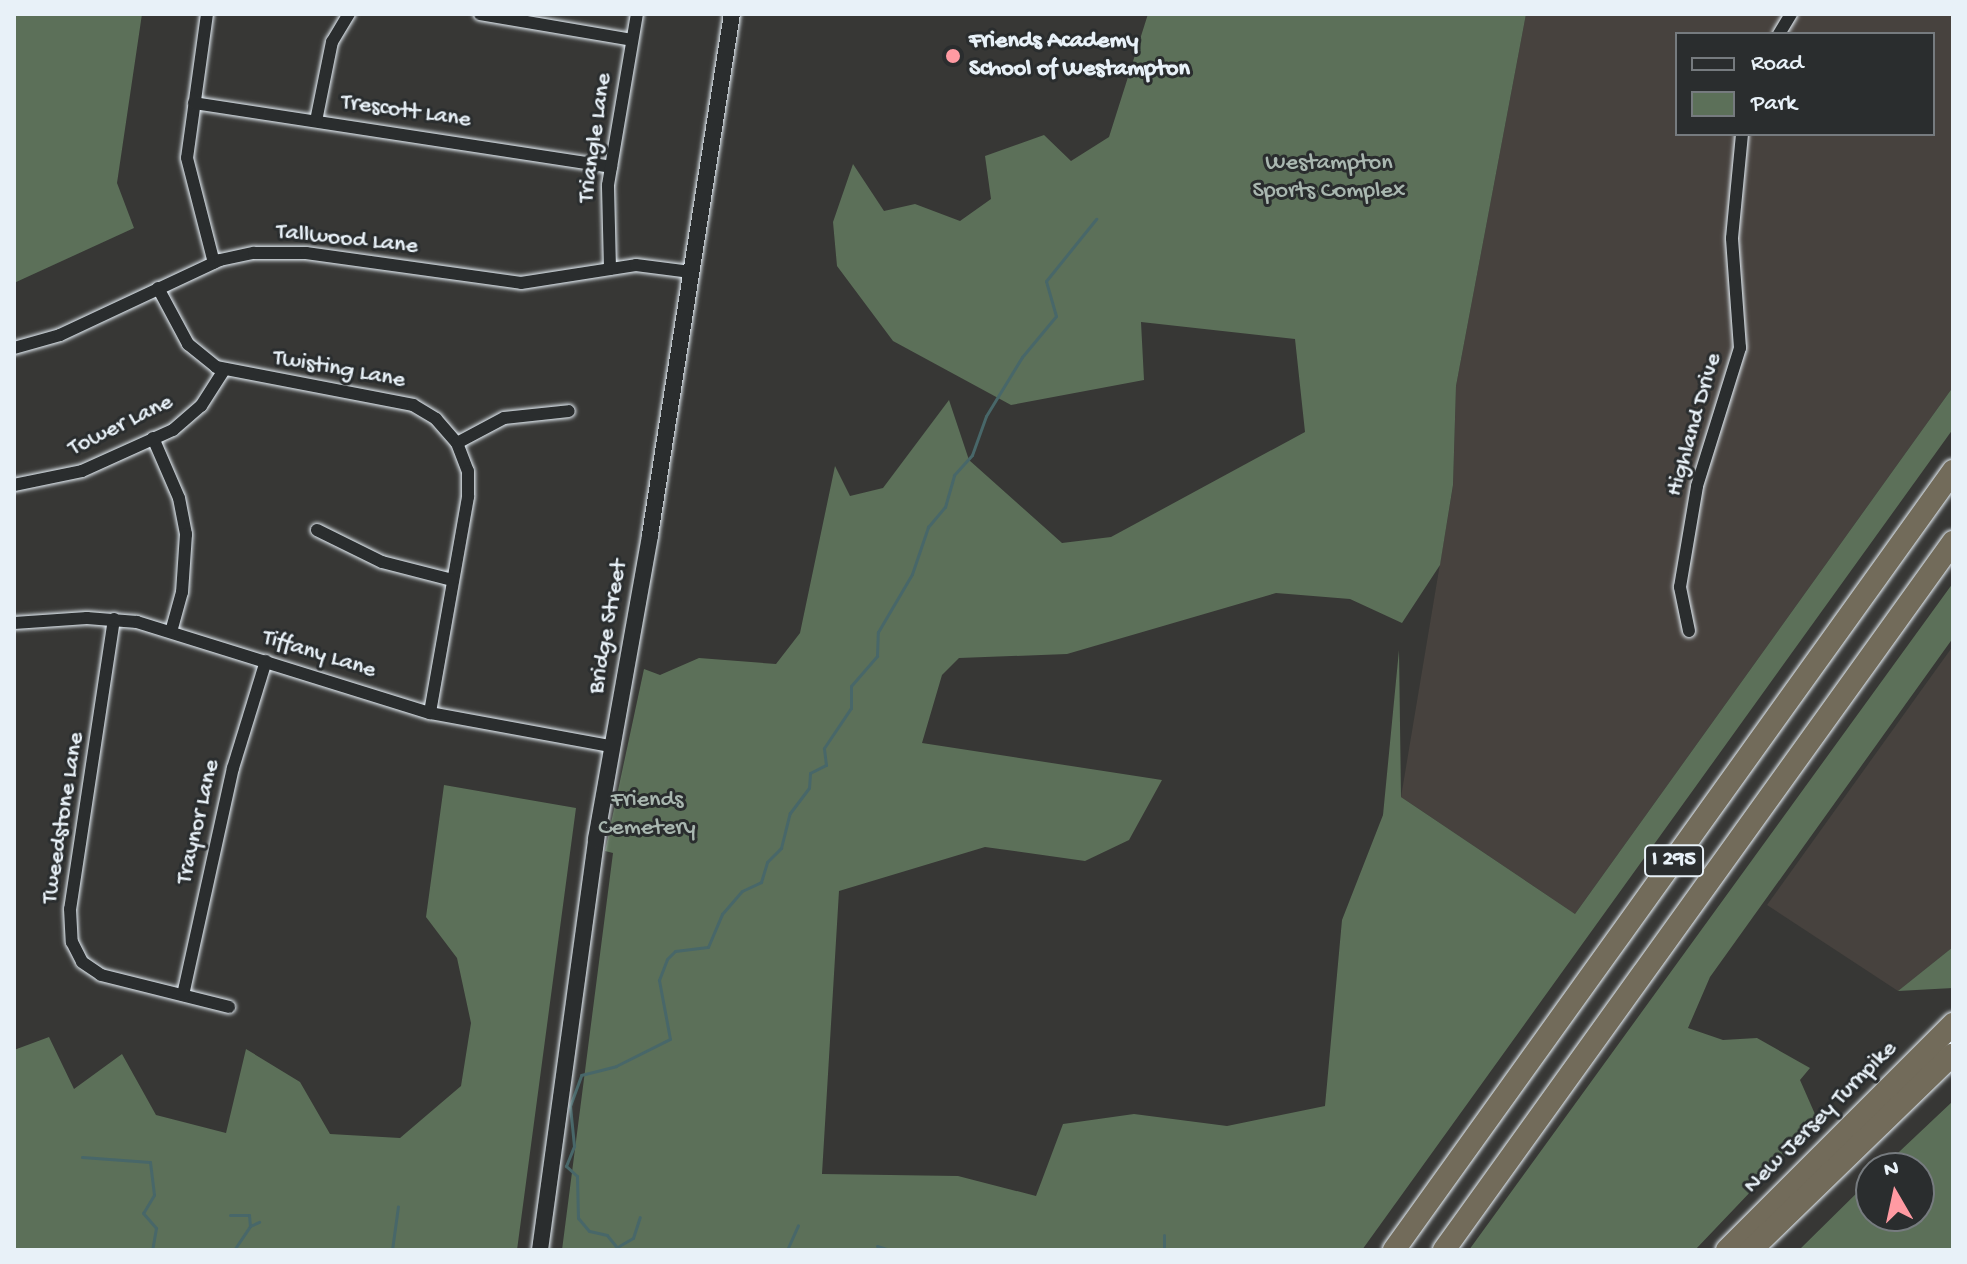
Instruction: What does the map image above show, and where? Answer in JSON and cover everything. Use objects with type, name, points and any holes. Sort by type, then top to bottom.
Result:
[{"type":"highway","name":"I 295","points":[[1394,1250],[1953,471]]},
{"type":"highway","name":"I 295","points":[[1444,1250],[1953,542]]},
{"type":"highway","name":"New Jersey Turnpike","points":[[1727,1250],[1953,1024]]},
{"type":"highway","name":"New Jersey Turnpike","points":[[1751,1250],[1953,1054]]},
{"type":"main road","name":"Bridge Street","points":[[540,1250],[610,746],[650,535],[732,14]]},
{"type":"street","points":[[207,14],[188,173],[214,263]]},
{"type":"street","points":[[316,121],[328,53],[349,14]]},
{"type":"street","points":[[480,14],[510,16],[632,40]]},
{"type":"street","name":"Triangle Lane","points":[[610,269],[606,198],[637,14]]},
{"type":"street","points":[[1780,32],[1791,14]]},
{"type":"street","name":"Trescott Lane","points":[[194,103],[611,167]]},
{"type":"street","name":"Highland Drive","points":[[1689,631],[1680,587],[1697,486],[1740,348],[1732,238],[1742,136]]},
{"type":"street","name":"Tallwood Lane","points":[[14,348],[60,335],[214,263],[254,253],[306,253],[521,283],[648,265],[691,272]]},
{"type":"street","name":"Twisting Lane","points":[[158,288],[188,344],[224,370],[413,405],[436,419],[457,443],[469,484],[430,713]]},
{"type":"street","name":"Tower Lane","points":[[14,485],[82,471],[153,438],[193,415],[224,370]]},
{"type":"street","points":[[457,443],[504,418],[569,411]]},
{"type":"street","points":[[153,438],[179,498],[186,534],[184,581],[171,632]]},
{"type":"street","points":[[317,530],[382,562],[452,580]]},
{"type":"street","name":"Tiffany Lane","points":[[14,623],[114,619],[171,632],[430,713],[610,746]]},
{"type":"street","name":"Tweedstone Lane","points":[[114,619],[69,931],[75,953],[90,970],[125,984],[229,1007]]},
{"type":"street","name":"Traynor Lane","points":[[183,995],[237,753],[266,661]]},
{"type":"shaded area","points":[[1526,14],[1953,14],[1953,387],[1575,914],[1401,797],[1453,486],[1456,386]]},
{"type":"shaded area","points":[[1953,646],[1953,947],[1898,991],[1767,905]]},
{"type":"green space","points":[[14,14],[142,14],[117,183],[134,228],[14,283]]},
{"type":"green space","points":[[1148,14],[1526,14],[1456,386],[1453,485],[1440,565],[1402,623],[1350,599],[1276,593],[1067,654],[959,658],[942,675],[922,743],[1162,780],[1129,840],[1085,861],[985,847],[839,891],[822,1174],[958,1176],[1036,1196],[1063,1124],[1134,1114],[1227,1126],[1325,1106],[1342,920],[1383,815],[1399,650],[1401,797],[1575,914],[1953,387],[1953,429],[1362,1250],[562,1250],[613,853],[605,851],[644,669],[660,675],[699,658],[776,664],[800,633],[835,466],[850,496],[883,488],[949,400],[969,460],[1062,543],[1111,537],[1305,432],[1295,339],[1141,322],[1144,380],[1011,405],[893,341],[837,266],[833,222],[853,164],[884,211],[915,204],[960,221],[991,199],[985,156],[1044,135],[1071,161],[1109,137]]},
{"type":"green space","points":[[1953,583],[1953,638],[1710,977],[1688,1028],[1723,1040],[1757,1038],[1810,1068],[1800,1080],[1818,1121],[1695,1250],[1469,1250]]},
{"type":"green space","points":[[444,785],[576,808],[517,1250],[14,1250],[14,1050],[49,1037],[74,1089],[122,1054],[156,1115],[226,1133],[246,1049],[300,1082],[330,1134],[400,1138],[461,1086],[471,1023],[457,958],[426,917]]},
{"type":"green space","points":[[1953,947],[1953,988],[1898,991]]},
{"type":"green space","points":[[1953,1101],[1953,1250],[1799,1250],[1855,1195],[1855,1232],[1935,1232],[1935,1152],[1899,1152]]},
{"type":"waterway","points":[[619,1250],[607,1235],[589,1231],[578,1218],[577,1176],[566,1166],[574,1146],[570,1106],[581,1075],[616,1066],[670,1039],[659,980],[667,959],[675,951],[708,947],[722,914],[742,891],[761,882],[767,862],[781,848],[790,813],[809,788],[810,773],[826,765],[824,748],[851,708],[851,686],[877,656],[878,632],[912,574],[928,527],[945,507],[954,475],[972,455],[986,416],[1022,357],[1056,316],[1046,281],[1096,219]]},
{"type":"waterway","points":[[82,1157],[150,1162],[154,1195],[143,1213],[156,1228],[152,1250]]},
{"type":"waterway","points":[[392,1250],[398,1206]]},
{"type":"waterway","points":[[230,1215],[249,1215],[250,1226]]},
{"type":"waterway","points":[[619,1246],[633,1238],[640,1217]]},
{"type":"waterway","points":[[234,1250],[250,1226],[259,1222]]},
{"type":"waterway","points":[[787,1250],[798,1225]]},
{"type":"waterway","points":[[1164,1235],[1164,1250]]},
{"type":"waterway","points":[[877,1246],[889,1250]]},
{"type":"waterway","points":[[185,1250],[197,1250]]},
{"type":"place","name":"Friends Academy School of Westampton","points":[[953,56]]},
{"type":"park label","name":"Westampton Sports Complex","points":[[1329,178]]},
{"type":"park label","name":"Friends Cemetery","points":[[647,815]]}]
